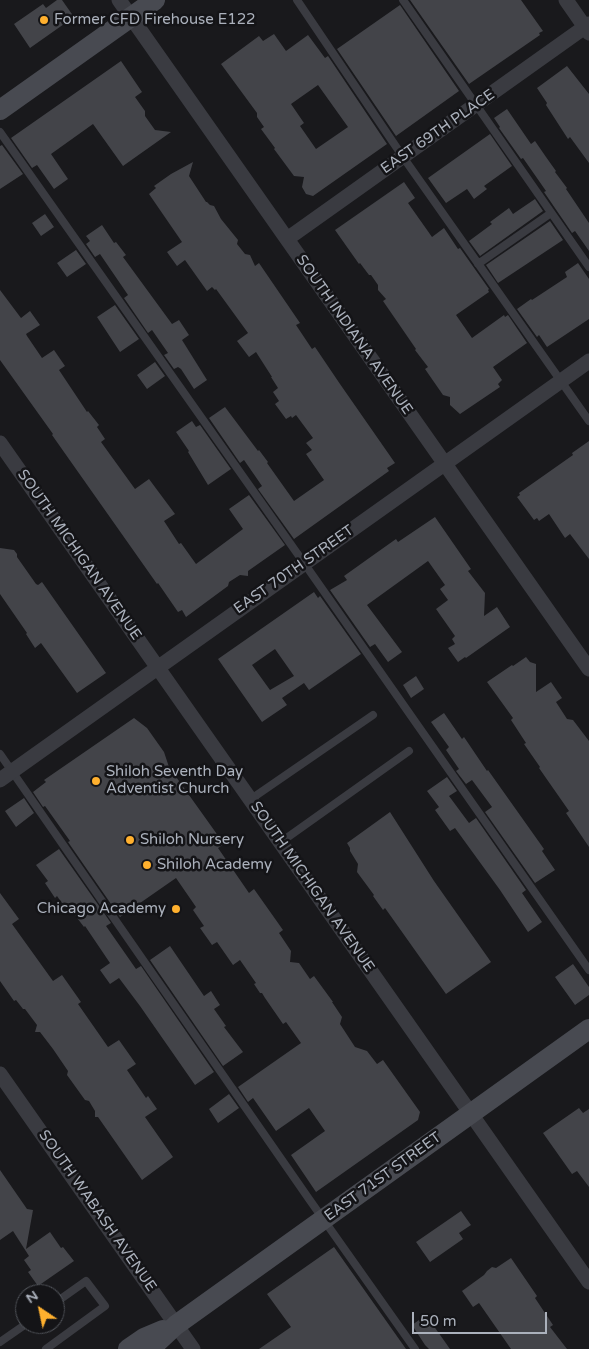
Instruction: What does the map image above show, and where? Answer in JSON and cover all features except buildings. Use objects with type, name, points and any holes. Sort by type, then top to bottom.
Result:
[{"type":"main road","points":[[0,110],[155,0]]},
{"type":"main road","name":"EAST 71ST STREET","points":[[150,1349],[176,1325],[589,1029]]},
{"type":"main road","name":"EAST 71ST STREET","points":[[128,1349],[144,1338],[176,1325]]},
{"type":"street","name":"SOUTH INDIANA AVENUE","points":[[120,0],[589,669]]},
{"type":"street","points":[[566,0],[588,28]]},
{"type":"street","name":"EAST 69TH PLACE","points":[[287,239],[588,28]]},
{"type":"street","name":"EAST 70TH STREET","points":[[6,775],[589,361]]},
{"type":"street","name":"SOUTH MICHIGAN AVENUE","points":[[0,443],[589,1282]]},
{"type":"street","name":"SOUTH WABASH AVENUE","points":[[0,1074],[193,1349]]},
{"type":"lane","points":[[297,0],[403,157],[589,420]]},
{"type":"lane","points":[[403,0],[589,267]]},
{"type":"lane","points":[[0,132],[589,970]]},
{"type":"lane","points":[[478,264],[551,213]]},
{"type":"lane","points":[[251,799],[373,715]]},
{"type":"lane","points":[[281,842],[409,750]]},
{"type":"lane","points":[[0,754],[6,775],[415,1349]]},
{"type":"lane","points":[[46,1349],[105,1306],[86,1281],[65,1296]]},
{"type":"lane","points":[[0,1342],[15,1332]]},
{"type":"place","name":"Former CFD Firehouse E122","points":[[44,20]]},
{"type":"place","name":"Shiloh Seventh Day Adventist Church","points":[[96,781]]},
{"type":"place","name":"Shiloh Nursery","points":[[130,840]]},
{"type":"place","name":"Shiloh Academy","points":[[147,865]]},
{"type":"place","name":"Chicago Academy","points":[[176,909]]}]
